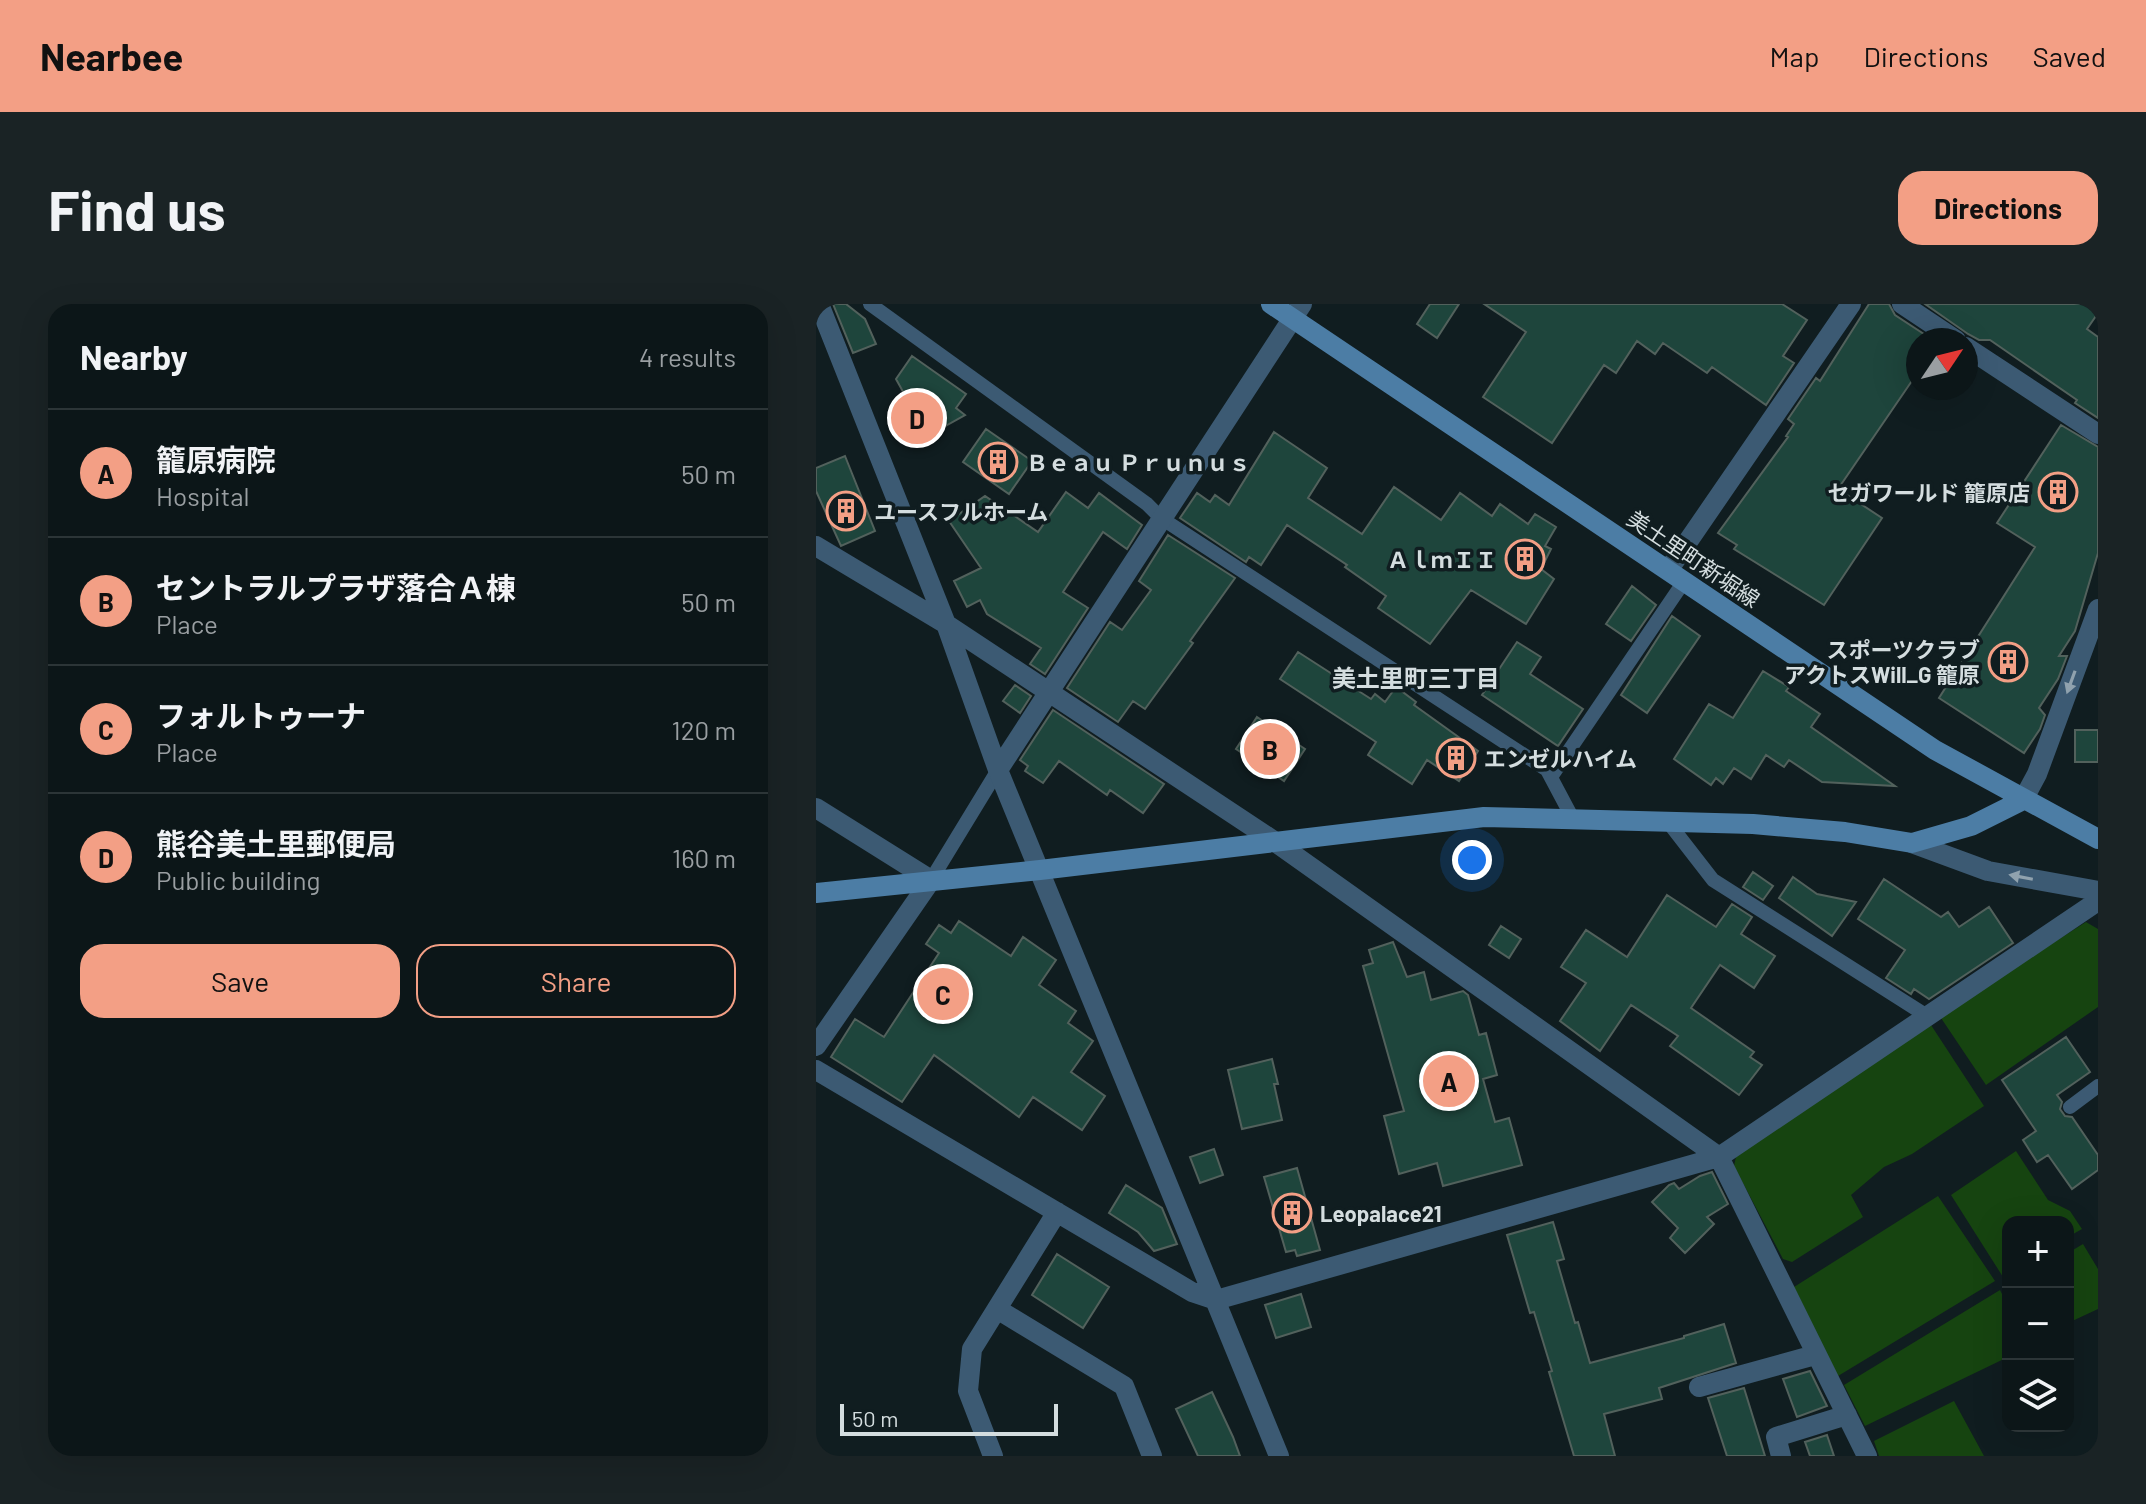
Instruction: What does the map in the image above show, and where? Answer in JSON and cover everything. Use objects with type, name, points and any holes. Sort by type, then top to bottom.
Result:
[{"type":"street","points":[[819,304],[946,624],[998,770],[1279,1456]]},
{"type":"street","name":"美土里町新堀線","points":[[1271,304],[1297,311],[1935,750],[2098,839]]},
{"type":"street","points":[[1677,575],[1851,304]]},
{"type":"street","points":[[1902,304],[1938,328]]},
{"type":"street","points":[[998,770],[1297,311]]},
{"type":"street","points":[[1978,355],[2098,434]]},
{"type":"street","points":[[816,546],[946,624],[1274,841],[1719,1157],[1867,1456]]},
{"type":"street","points":[[1912,843],[1971,826],[2023,800],[2037,774],[2098,609]]},
{"type":"street","points":[[816,808],[931,880]]},
{"type":"street","points":[[816,893],[1040,870],[1484,817],[1753,824],[1845,832],[1912,843],[1988,871],[2098,891]]},
{"type":"street","points":[[816,1046],[931,880]]},
{"type":"street","points":[[816,1070],[1192,1292],[1216,1300],[1719,1157],[2098,901]]},
{"type":"street","points":[[993,1456],[968,1391],[972,1349],[1057,1212]]},
{"type":"street","points":[[997,1309],[1124,1386],[1152,1456]]},
{"type":"street","points":[[1699,1387],[1815,1355]]},
{"type":"street","points":[[1781,1456],[1776,1437],[1847,1415]]},
{"type":"lane","points":[[870,304],[1147,504],[1161,518],[1547,770],[1573,819]]},
{"type":"lane","points":[[1551,777],[1677,575]]},
{"type":"lane","points":[[931,880],[998,770]]},
{"type":"lane","points":[[1668,822],[1713,880],[1927,1016]]},
{"type":"lane","points":[[2070,1107],[2098,1086]]},
{"type":"green space","points":[[2086,922],[2098,929],[2098,1007],[1986,1085],[1939,1015]]},
{"type":"green space","points":[[1931,1025],[1984,1106],[1912,1154],[1884,1167],[1851,1195],[1863,1217],[1792,1262],[1783,1259],[1734,1166],[1737,1152]]},
{"type":"green space","points":[[2016,1151],[2048,1200],[2070,1211],[2073,1216],[2002,1216],[2002,1275],[1951,1195]]},
{"type":"green space","points":[[1938,1196],[1995,1281],[1838,1376],[1794,1287]]},
{"type":"green space","points":[[2074,1217],[2082,1229],[2074,1234]]},
{"type":"green space","points":[[2083,1244],[2098,1269],[2098,1309],[2074,1320],[2074,1288],[2074,1249]]},
{"type":"green space","points":[[2000,1290],[2002,1360],[1865,1426],[1844,1385]]},
{"type":"green space","points":[[1954,1401],[1984,1456],[1879,1456],[1874,1441]]},
{"type":"building","points":[[833,304],[846,304],[865,319],[876,344],[853,353]]},
{"type":"building","points":[[1430,304],[1459,304],[1437,338],[1417,324]]},
{"type":"building","points":[[1484,304],[1782,304],[1807,320],[1783,356],[1794,363],[1766,405],[1712,367],[1707,373],[1663,343],[1655,354],[1637,341],[1616,373],[1604,365],[1552,443],[1483,397],[1526,332]]},
{"type":"building","points":[[1869,304],[1889,304],[1895,315],[1915,328],[1906,328],[1906,390],[1838,489],[1882,518],[1824,605],[1734,549],[1737,545],[1718,533],[1788,437],[1794,424],[1788,419],[1816,378],[1820,381]]},
{"type":"building","points":[[1925,304],[2098,304],[2098,313],[2087,329],[2098,337],[2098,418],[1990,340],[1978,339],[1978,328],[1959,328]]},
{"type":"building","points":[[912,356],[966,394],[956,408],[965,415],[915,443],[893,404],[906,397],[896,379]]},
{"type":"building","points":[[2061,425],[2098,447],[2098,553],[2075,631],[2059,656],[2067,656],[2058,679],[2039,708],[2045,715],[2040,729],[2024,753],[1939,698],[2035,547],[1997,523]]},
{"type":"building","name":"Ｂｅａｕ Ｐｒｕｎｕｓ","points":[[986,429],[1032,461],[1009,494],[963,462]]},
{"type":"building","points":[[1274,432],[1327,468],[1308,498],[1362,534],[1394,487],[1441,520],[1460,493],[1492,516],[1500,504],[1528,524],[1535,514],[1556,527],[1545,546],[1551,549],[1541,569],[1554,579],[1526,624],[1471,590],[1430,644],[1378,608],[1386,596],[1345,567],[1347,565],[1287,525],[1261,565],[1249,557],[1246,562],[1180,518],[1197,493],[1210,502],[1215,495],[1229,505]]},
{"type":"building","name":"ユースフルホーム","points":[[845,456],[875,531],[841,546],[816,491],[816,468]]},
{"type":"building","points":[[1066,492],[1088,508],[1099,493],[1142,525],[1127,549],[1103,532],[1063,592],[1088,608],[1045,674],[1030,664],[1041,648],[987,614],[980,600],[967,607],[954,581],[981,568],[949,521],[985,496],[1038,532]]},
{"type":"building","points":[[1168,535],[1235,578],[1145,709],[1133,701],[1118,722],[1067,688],[1110,622],[1122,630],[1151,590],[1139,581]]},
{"type":"building","points":[[1632,586],[1656,605],[1631,641],[1606,624]]},
{"type":"building","points":[[1672,616],[1700,636],[1647,713],[1621,695]]},
{"type":"building","points":[[1517,642],[1541,657],[1530,674],[1583,709],[1558,746],[1482,695]]},
{"type":"building","points":[[1298,652],[1371,699],[1375,694],[1385,702],[1396,687],[1416,702],[1414,705],[1478,751],[1459,781],[1427,760],[1412,784],[1368,755],[1376,742],[1280,679]]},
{"type":"building","points":[[1763,671],[1789,687],[1786,691],[1820,714],[1811,727],[1895,786],[1822,782],[1789,760],[1784,767],[1766,755],[1751,779],[1734,768],[1723,784],[1716,778],[1711,785],[1674,759],[1709,704],[1733,718]]},
{"type":"building","points":[[1015,685],[1031,696],[1020,713],[1003,701]]},
{"type":"building","points":[[1053,710],[1164,784],[1143,813],[1110,790],[1107,795],[1059,761],[1043,783],[1025,771],[1028,766],[1020,760]]},
{"type":"building","points":[[1257,717],[1305,749],[1284,781],[1236,749]]},
{"type":"building","points":[[2075,730],[2098,730],[2098,762],[2075,762]]},
{"type":"building","points":[[1753,872],[1773,886],[1763,900],[1743,887]]},
{"type":"building","points":[[1793,877],[1817,894],[1856,902],[1832,936],[1779,898]]},
{"type":"building","points":[[1884,879],[1941,917],[1948,912],[1959,927],[1989,907],[2013,943],[1929,999],[1914,989],[1911,994],[1886,978],[1905,950],[1858,919]]},
{"type":"building","points":[[1667,895],[1716,927],[1732,904],[1752,917],[1741,934],[1775,956],[1754,988],[1720,965],[1691,1008],[1754,1052],[1750,1057],[1762,1065],[1739,1095],[1670,1046],[1678,1036],[1631,1005],[1600,1051],[1560,1021],[1586,983],[1561,967],[1586,930],[1627,957]]},
{"type":"building","points":[[959,921],[1011,956],[1023,937],[1056,960],[1039,985],[1076,1011],[1068,1023],[1093,1041],[1071,1072],[1105,1096],[1082,1130],[1033,1097],[1019,1117],[934,1055],[902,1102],[831,1057],[855,1019],[884,1037],[939,953],[926,944],[939,925],[951,933]]},
{"type":"building","points":[[1501,926],[1521,939],[1509,958],[1489,945]]},
{"type":"building","points":[[1393,942],[1407,977],[1424,972],[1431,1000],[1463,991],[1468,995],[1479,1035],[1486,1033],[1497,1075],[1483,1079],[1495,1122],[1509,1118],[1522,1165],[1443,1186],[1437,1163],[1399,1174],[1384,1116],[1404,1111],[1363,966],[1373,963],[1369,950]]},
{"type":"building","points":[[2066,1037],[2090,1072],[2057,1095],[2062,1102],[2060,1109],[2065,1116],[2072,1117],[2098,1155],[2098,1170],[2072,1189],[2048,1155],[2037,1162],[2023,1140],[2036,1131],[2002,1080]]},
{"type":"building","points":[[1272,1059],[1282,1120],[1242,1129],[1228,1070]]},
{"type":"building","points":[[1214,1149],[1223,1175],[1200,1183],[1190,1157]]},
{"type":"building","name":"Leopalace21","points":[[1297,1168],[1320,1250],[1297,1256],[1295,1250],[1286,1252],[1264,1177]]},
{"type":"building","points":[[1712,1172],[1728,1204],[1707,1217],[1714,1224],[1685,1253],[1670,1238],[1678,1228],[1652,1202],[1669,1185],[1674,1183],[1679,1189]]},
{"type":"building","points":[[1126,1185],[1162,1208],[1177,1244],[1154,1251],[1138,1232],[1109,1213]]},
{"type":"building","points":[[1553,1222],[1564,1259],[1557,1261],[1590,1363],[1724,1324],[1736,1363],[1659,1388],[1662,1399],[1604,1414],[1615,1456],[1574,1456],[1549,1372],[1552,1371],[1534,1312],[1530,1313],[1507,1235]]},
{"type":"building","points":[[1057,1254],[1109,1287],[1083,1328],[1032,1295]]},
{"type":"building","points":[[1301,1294],[1311,1327],[1276,1338],[1265,1305]]},
{"type":"building","points":[[1810,1371],[1827,1406],[1797,1417],[1783,1379]]},
{"type":"building","points":[[1744,1388],[1765,1456],[1727,1456],[1708,1398]]},
{"type":"building","points":[[1212,1392],[1240,1456],[1198,1456],[1176,1409]]},
{"type":"building","points":[[1827,1435],[1834,1456],[1810,1456],[1805,1442]]},
{"type":"place","name":"熊谷美土里郵便局","points":[[917,418]]},
{"type":"place","name":"Ｂｅａｕ Ｐｒｕｎｕｓ","points":[[998,462]]},
{"type":"place","name":"セガワールド 籠原店","points":[[2058,492]]},
{"type":"place","name":"ユースフルホーム","points":[[846,511]]},
{"type":"place","name":"ＡｌｍＩＩ","points":[[1525,559]]},
{"type":"place","name":"スポーツクラブ アクトスWill_G 籠原","points":[[2008,662]]},
{"type":"place","name":"セントラルプラザ落合Ａ棟","points":[[1270,749]]},
{"type":"place","name":"エンゼルハイム","points":[[1456,758]]},
{"type":"place","name":"フォルトゥーナ","points":[[943,994]]},
{"type":"place","name":"籠原病院","points":[[1449,1081]]},
{"type":"place","name":"Leopalace21","points":[[1292,1213]]},
{"type":"district","name":"美土里町三丁目","points":[[1416,677]]}]
